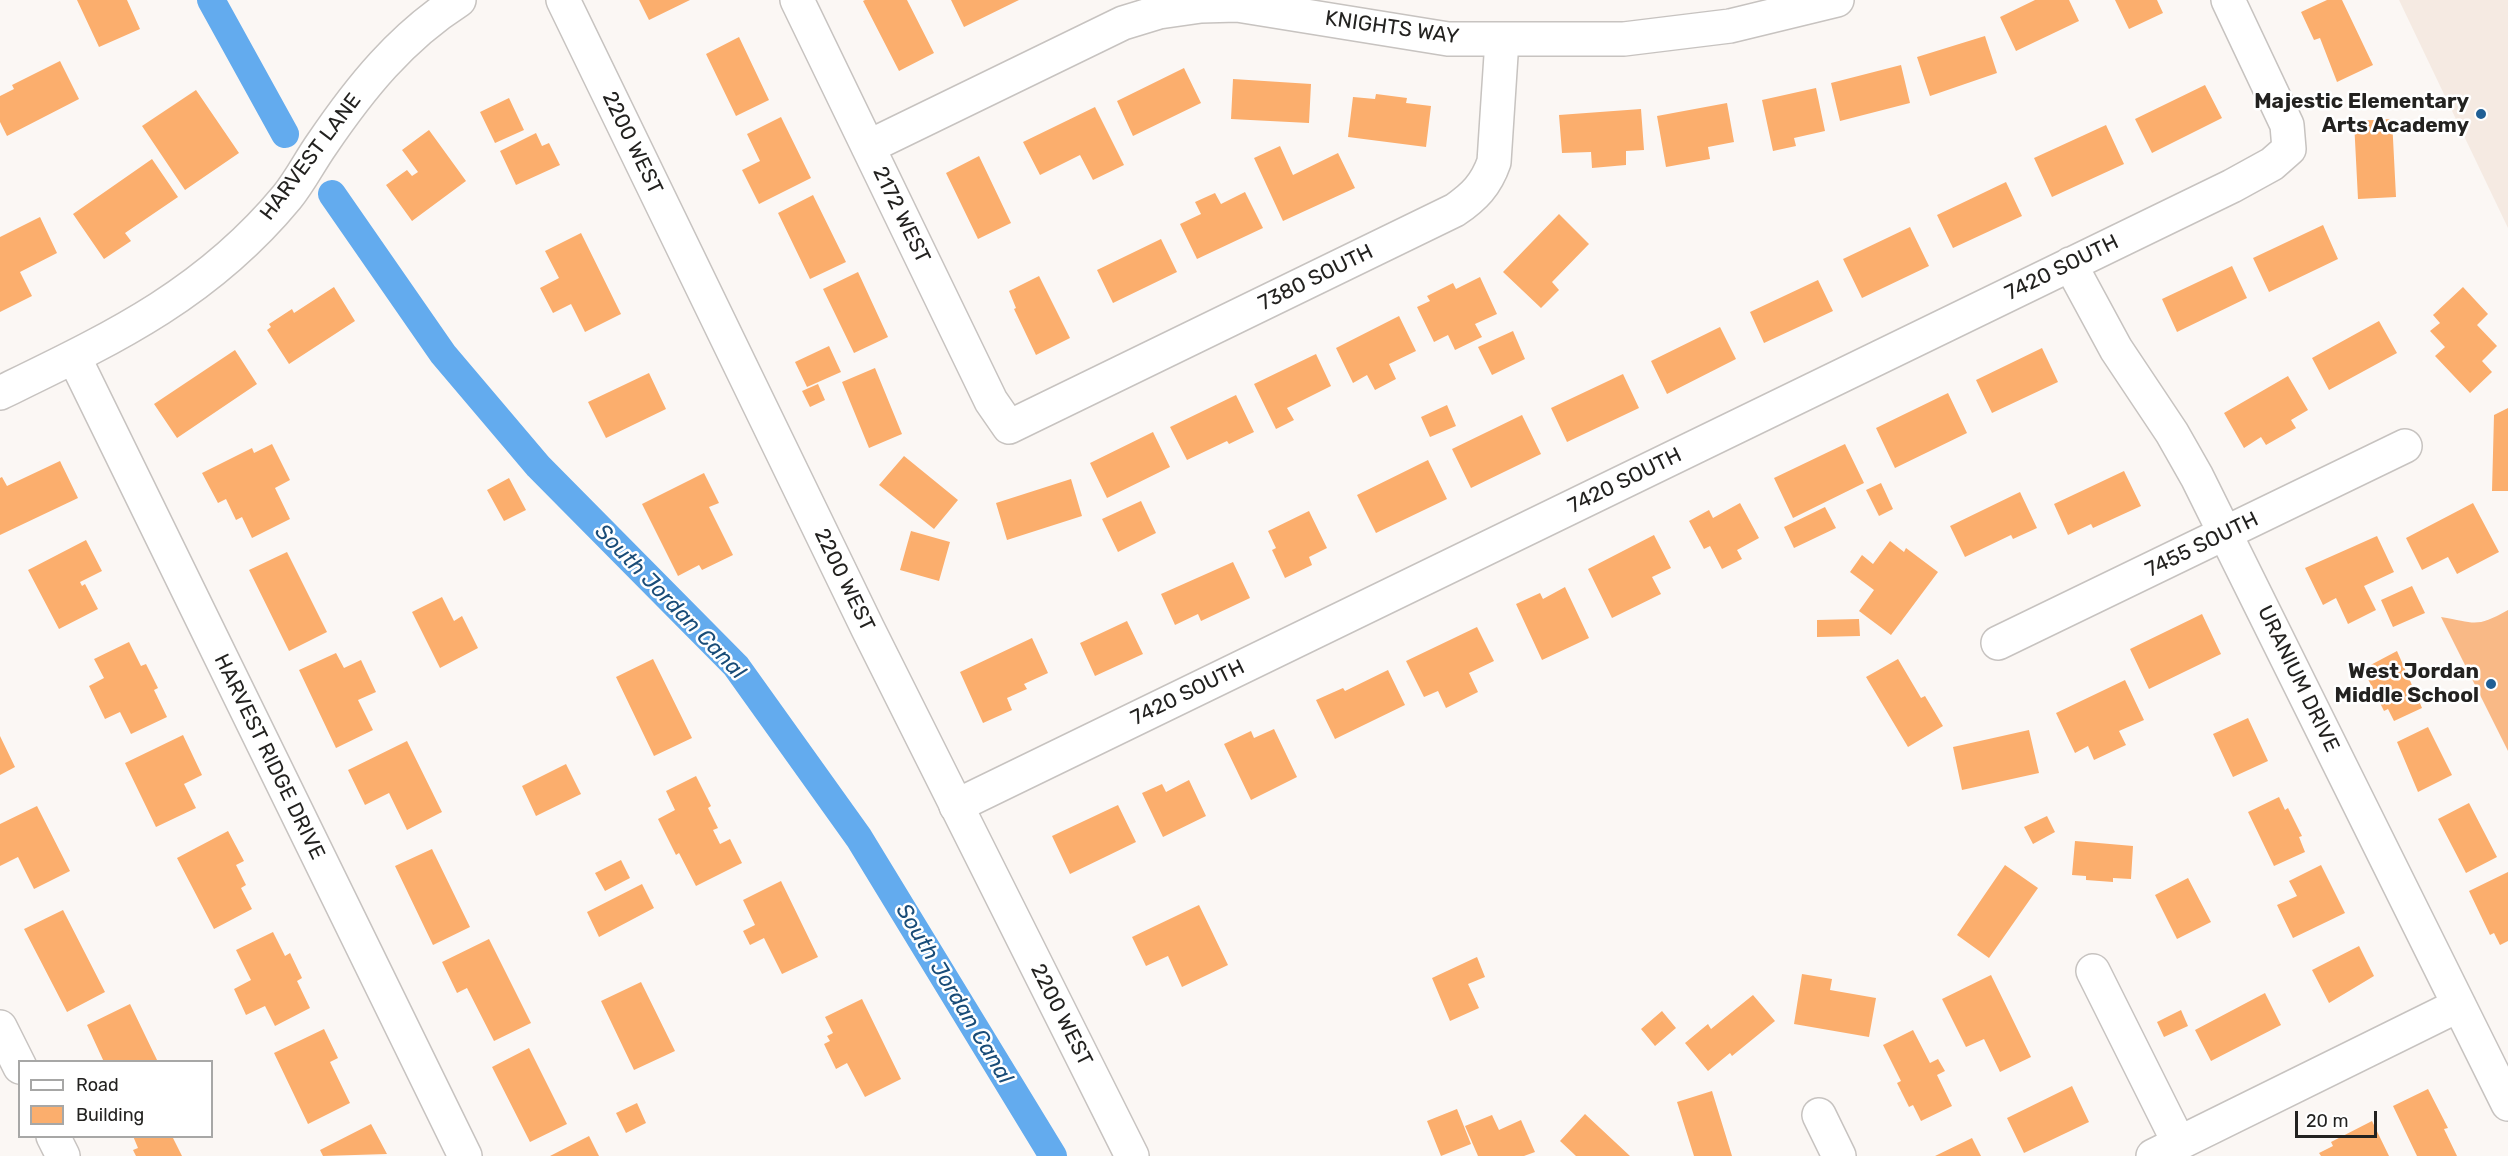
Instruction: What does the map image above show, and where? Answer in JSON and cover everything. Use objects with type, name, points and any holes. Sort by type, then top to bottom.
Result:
[{"type":"street","name":"HARVEST LANE","points":[[0,393],[132,327],[187,292],[236,253],[288,196],[359,92],[397,48],[437,14],[459,0]]},
{"type":"street","name":"2200 WEST","points":[[563,0],[956,806],[1132,1156]]},
{"type":"street","name":"2172 WEST","points":[[797,0],[991,401],[1009,427]]},
{"type":"street","name":"KNIGHTS WAY","points":[[868,147],[1123,23],[1159,12],[1201,6],[1237,5],[1448,39],[1624,39],[1730,26],[1837,0]]},
{"type":"street","name":"7420 SOUTH","points":[[956,806],[2232,186],[2272,164],[2289,149],[2287,125],[2228,0]]},
{"type":"street","name":"7380 SOUTH","points":[[1009,427],[1455,210],[1475,196],[1488,178],[1494,162],[1502,40]]},
{"type":"street","name":"URANIUM DRIVE","points":[[2070,264],[2116,349],[2172,433],[2226,534],[2508,1104]]},
{"type":"street","name":"HARVEST RIDGE DRIVE","points":[[74,357],[465,1156]]},
{"type":"street","name":"7455 SOUTH","points":[[1998,643],[2405,446]]},
{"type":"street","points":[[2093,970],[2166,1150],[2459,1005]]},
{"type":"street","points":[[0,1027],[18,1063]]},
{"type":"street","points":[[1819,1115],[1839,1156]]},
{"type":"street","points":[[54,1138],[63,1156]]},
{"type":"shaded area","name":"Majestic Elementary Arts Academy","points":[[2399,0],[2508,0],[2508,228]]},
{"type":"shaded area","name":"West Jordan Middle School","points":[[2508,610],[2508,751],[2441,617],[2482,622]]},
{"type":"building","points":[[77,0],[127,0],[140,29],[99,47]]},
{"type":"building","points":[[639,0],[690,0],[649,20]]},
{"type":"building","points":[[907,0],[934,53],[899,71],[863,1]]},
{"type":"building","points":[[951,0],[1019,0],[964,27]]},
{"type":"building","points":[[2035,0],[2069,0],[2079,21],[2016,51],[2000,17]]},
{"type":"building","points":[[2115,0],[2157,0],[2163,13],[2129,29]]},
{"type":"building","points":[[2327,0],[2342,0],[2373,65],[2337,82],[2320,38],[2314,40],[2301,12]]},
{"type":"building","points":[[1985,36],[1997,73],[1930,96],[1917,57]]},
{"type":"building","points":[[739,37],[769,100],[736,116],[706,54]]},
{"type":"building","points":[[60,61],[79,99],[7,136],[0,122],[0,96],[14,89],[12,85]]},
{"type":"building","points":[[1901,65],[1910,103],[1840,121],[1831,83]]},
{"type":"building","points":[[1184,68],[1201,103],[1133,136],[1117,101]]},
{"type":"building","points":[[1233,79],[1311,84],[1309,123],[1231,119]]},
{"type":"building","points":[[2205,85],[2222,118],[2152,153],[2135,119]]},
{"type":"building","points":[[1816,88],[1825,131],[1794,138],[1796,146],[1773,151],[1762,100]]},
{"type":"building","points":[[196,90],[239,153],[185,190],[142,126]]},
{"type":"building","points":[[1376,94],[1407,98],[1406,103],[1431,106],[1426,147],[1348,137],[1353,97],[1375,99]]},
{"type":"building","points":[[509,98],[524,130],[495,143],[480,112]]},
{"type":"building","points":[[1727,103],[1734,142],[1708,147],[1710,159],[1666,167],[1657,116]]},
{"type":"building","points":[[1095,107],[1124,165],[1093,180],[1080,155],[1040,175],[1023,142]]},
{"type":"building","points":[[1641,109],[1644,150],[1626,151],[1626,165],[1592,168],[1591,152],[1562,153],[1559,115]]},
{"type":"building","points":[[781,117],[811,178],[759,204],[742,170],[760,161],[747,134]]},
{"type":"building","points":[[2392,119],[2396,197],[2358,199],[2354,121]]},
{"type":"building","points":[[2106,125],[2124,164],[2052,197],[2034,158]]},
{"type":"building","points":[[429,130],[466,181],[412,221],[386,185],[407,170],[412,176],[418,172],[402,150]]},
{"type":"building","points":[[536,133],[542,146],[549,143],[560,165],[516,185],[500,151]]},
{"type":"building","points":[[1280,146],[1293,175],[1338,153],[1355,188],[1283,221],[1254,158]]},
{"type":"building","points":[[979,156],[1011,223],[978,239],[946,173]]},
{"type":"building","points":[[152,159],[178,197],[125,233],[131,241],[104,259],[73,214]]},
{"type":"building","points":[[2006,182],[2022,216],[1953,248],[1937,215]]},
{"type":"building","points":[[1245,192],[1263,228],[1197,259],[1180,224],[1201,214],[1195,202],[1215,193],[1221,204]]},
{"type":"building","points":[[813,195],[846,262],[810,279],[778,213]]},
{"type":"building","points":[[1559,214],[1589,244],[1552,282],[1559,290],[1541,308],[1503,272]]},
{"type":"building","points":[[40,217],[57,253],[20,272],[32,296],[0,312],[0,237]]},
{"type":"building","points":[[2323,225],[2338,259],[2269,292],[2253,258]]},
{"type":"building","points":[[1910,227],[1929,266],[1862,298],[1843,259]]},
{"type":"building","points":[[581,233],[621,314],[585,332],[571,304],[553,313],[540,288],[559,278],[545,251]]},
{"type":"building","points":[[1161,239],[1177,272],[1113,303],[1097,270]]},
{"type":"building","points":[[2232,266],[2247,298],[2177,332],[2162,299]]},
{"type":"building","points":[[858,272],[888,337],[854,353],[823,289]]},
{"type":"building","points":[[1039,276],[1070,338],[1036,355],[1014,309],[1016,308],[1009,291]]},
{"type":"building","points":[[1480,277],[1497,314],[1475,324],[1482,337],[1455,350],[1448,335],[1434,342],[1417,307],[1430,301],[1427,296],[1453,283],[1456,289]]},
{"type":"building","points":[[1818,280],[1833,311],[1764,343],[1750,312]]},
{"type":"building","points":[[334,287],[355,321],[289,364],[267,330],[271,327],[269,324],[292,309],[294,313]]},
{"type":"building","points":[[2463,287],[2488,314],[2477,325],[2497,346],[2482,361],[2492,372],[2470,393],[2435,356],[2445,347],[2430,331],[2440,323],[2433,315]]},
{"type":"building","points":[[1399,316],[1416,351],[1389,364],[1396,379],[1375,390],[1367,375],[1353,383],[1336,348]]},
{"type":"building","points":[[2379,321],[2397,353],[2329,390],[2312,358]]},
{"type":"building","points":[[1720,327],[1736,359],[1667,394],[1651,361]]},
{"type":"building","points":[[1513,331],[1525,359],[1492,375],[1478,347]]},
{"type":"building","points":[[829,346],[841,372],[807,387],[795,362]]},
{"type":"building","points":[[2042,348],[2058,382],[1992,413],[1976,380]]},
{"type":"building","points":[[235,350],[257,384],[177,438],[154,404]]},
{"type":"building","points":[[1316,354],[1331,386],[1287,408],[1294,420],[1276,429],[1254,384]]},
{"type":"building","points":[[875,368],[902,434],[869,448],[842,382]]},
{"type":"building","points":[[649,373],[666,409],[606,438],[588,402]]},
{"type":"building","points":[[1623,374],[1639,408],[1567,442],[1551,408]]},
{"type":"building","points":[[2288,376],[2308,410],[2291,420],[2296,428],[2266,445],[2261,437],[2244,448],[2224,413]]},
{"type":"building","points":[[818,384],[825,400],[810,407],[802,391]]},
{"type":"building","points":[[1948,393],[1967,433],[1895,468],[1876,428]]},
{"type":"building","points":[[1236,395],[1254,432],[1229,444],[1227,441],[1187,460],[1170,427]]},
{"type":"building","points":[[1447,405],[1456,426],[1430,437],[1421,417]]},
{"type":"building","points":[[2508,408],[2508,491],[2492,491],[2494,415]]},
{"type":"building","points":[[1522,415],[1541,454],[1471,488],[1452,449]]},
{"type":"building","points":[[1153,432],[1170,467],[1107,498],[1090,463]]},
{"type":"building","points":[[272,444],[290,480],[275,488],[290,519],[252,538],[242,517],[236,520],[226,499],[218,503],[202,473],[252,448],[254,453]]},
{"type":"building","points":[[1845,444],[1864,483],[1793,518],[1774,478]]},
{"type":"building","points":[[904,456],[958,500],[934,529],[879,485]]},
{"type":"building","points":[[1428,460],[1447,499],[1376,533],[1357,495]]},
{"type":"building","points":[[60,461],[78,498],[0,535],[0,478],[2,477],[7,486]]},
{"type":"building","points":[[2124,471],[2141,506],[2093,528],[2091,524],[2068,535],[2054,504]]},
{"type":"building","points":[[704,473],[719,503],[709,507],[733,555],[702,570],[699,565],[678,576],[642,504]]},
{"type":"building","points":[[509,478],[526,510],[504,521],[487,490]]},
{"type":"building","points":[[1071,479],[1082,516],[1007,540],[996,503]]},
{"type":"building","points":[[1881,483],[1893,509],[1879,516],[1866,490]]},
{"type":"building","points":[[2020,492],[2037,528],[2013,539],[2011,535],[1965,557],[1950,526]]},
{"type":"building","points":[[1141,501],[1156,533],[1118,552],[1102,519]]},
{"type":"building","points":[[1740,503],[1759,538],[1737,550],[1742,559],[1722,569],[1710,546],[1704,549],[1689,521],[1709,510],[1713,518]]},
{"type":"building","points":[[2473,503],[2499,552],[2457,574],[2448,557],[2422,570],[2406,538]]},
{"type":"building","points":[[1825,507],[1836,528],[1794,548],[1784,527]]},
{"type":"building","points":[[1309,511],[1327,548],[1309,557],[1312,565],[1285,578],[1272,550],[1276,548],[1268,531]]},
{"type":"building","points":[[911,531],[950,542],[939,581],[900,570]]},
{"type":"building","points":[[1654,535],[1671,568],[1652,577],[1661,594],[1612,618],[1588,569]]},
{"type":"building","points":[[2377,536],[2394,572],[2364,586],[2376,610],[2348,624],[2336,598],[2323,605],[2305,568]]},
{"type":"building","points":[[86,540],[102,571],[80,582],[82,586],[85,584],[98,609],[59,629],[28,570]]},
{"type":"building","points":[[1890,541],[1904,552],[1906,548],[1938,572],[1891,635],[1859,611],[1874,590],[1850,572],[1862,555],[1873,564]]},
{"type":"building","points":[[287,552],[327,632],[289,651],[249,570]]},
{"type":"building","points":[[1233,562],[1250,598],[1201,621],[1198,614],[1175,625],[1161,594]]},
{"type":"building","points":[[2412,586],[2425,613],[2393,627],[2381,600]]},
{"type":"building","points":[[1565,587],[1589,638],[1542,660],[1516,604],[1540,593],[1543,599]]},
{"type":"building","points":[[442,597],[454,621],[462,616],[478,648],[440,668],[412,612]]},
{"type":"building","points":[[2202,614],[2221,654],[2149,689],[2130,649]]},
{"type":"building","points":[[1859,619],[1860,636],[1817,637],[1817,620]]},
{"type":"building","points":[[1127,621],[1143,654],[1095,676],[1080,643]]},
{"type":"building","points":[[1477,627],[1494,661],[1469,673],[1478,692],[1446,708],[1438,691],[1424,697],[1406,661]]},
{"type":"building","points":[[1032,638],[1048,673],[1024,684],[1027,689],[1007,698],[1012,710],[983,723],[960,672]]},
{"type":"building","points":[[129,642],[141,666],[146,664],[158,688],[154,690],[167,717],[131,734],[120,712],[105,719],[89,686],[104,678],[94,659]]},
{"type":"building","points":[[2397,651],[2422,708],[2394,721],[2388,709],[2384,711],[2363,669]]},
{"type":"building","points":[[336,653],[344,668],[361,660],[376,692],[358,700],[373,730],[336,748],[299,670]]},
{"type":"building","points":[[653,659],[692,738],[654,756],[616,677]]},
{"type":"building","points":[[1898,659],[1921,698],[1925,696],[1943,726],[1908,747],[1866,677]]},
{"type":"building","points":[[1388,670],[1405,705],[1335,739],[1316,700],[1343,688],[1345,691]]},
{"type":"building","points":[[2125,680],[2144,720],[2119,731],[2126,745],[2094,760],[2088,746],[2075,753],[2056,713]]},
{"type":"building","points":[[2248,718],[2268,761],[2233,777],[2213,734]]},
{"type":"building","points":[[2428,727],[2452,775],[2418,792],[2397,742]]},
{"type":"building","points":[[1274,729],[1297,777],[1251,800],[1224,744],[1251,731],[1254,738]]},
{"type":"building","points":[[2029,730],[2039,773],[1962,790],[1953,747]]},
{"type":"building","points":[[183,735],[202,775],[184,784],[196,808],[156,827],[125,763]]},
{"type":"building","points":[[0,736],[15,767],[0,775]]},
{"type":"building","points":[[407,741],[442,812],[407,830],[389,793],[365,805],[348,770]]},
{"type":"building","points":[[566,764],[581,794],[536,816],[522,786]]},
{"type":"building","points":[[696,776],[711,806],[708,808],[718,828],[713,830],[720,844],[730,839],[742,863],[696,886],[679,853],[676,855],[658,819],[675,810],[666,791]]},
{"type":"building","points":[[1189,780],[1206,816],[1163,837],[1142,793],[1162,784],[1166,792]]},
{"type":"building","points":[[2279,797],[2285,810],[2288,808],[2302,836],[2299,837],[2305,852],[2274,866],[2248,812]]},
{"type":"building","points":[[2469,803],[2497,857],[2466,873],[2438,819]]},
{"type":"building","points":[[1118,805],[1136,842],[1070,874],[1052,836]]},
{"type":"building","points":[[37,806],[70,871],[34,889],[18,857],[0,866],[0,824]]},
{"type":"building","points":[[2047,816],[2055,832],[2033,844],[2024,827]]},
{"type":"building","points":[[228,831],[244,861],[236,865],[246,885],[241,888],[252,909],[214,929],[177,858]]},
{"type":"building","points":[[2075,841],[2133,846],[2131,879],[2113,878],[2113,882],[2086,880],[2086,876],[2072,875]]},
{"type":"building","points":[[432,849],[470,927],[433,945],[395,866]]},
{"type":"building","points":[[621,860],[630,878],[605,891],[595,873]]},
{"type":"building","points":[[2005,865],[2038,888],[1989,958],[1957,935]]},
{"type":"building","points":[[2321,865],[2345,913],[2293,938],[2277,905],[2297,896],[2289,881]]},
{"type":"building","points":[[2508,872],[2508,941],[2500,945],[2494,933],[2490,935],[2469,891]]},
{"type":"building","points":[[2188,878],[2211,922],[2177,939],[2155,895]]},
{"type":"building","points":[[781,881],[818,957],[782,974],[764,938],[750,945],[743,931],[755,925],[743,900]]},
{"type":"building","points":[[642,884],[654,908],[599,937],[587,912]]},
{"type":"building","points":[[1199,905],[1228,965],[1182,987],[1168,956],[1146,966],[1132,937]]},
{"type":"building","points":[[63,910],[105,992],[67,1012],[24,929]]},
{"type":"building","points":[[273,932],[285,956],[290,953],[302,978],[297,981],[310,1008],[275,1026],[265,1006],[246,1015],[234,989],[251,980],[236,950]]},
{"type":"building","points":[[489,939],[531,1023],[494,1041],[467,988],[457,993],[442,962]]},
{"type":"building","points":[[2359,946],[2374,976],[2329,1003],[2312,970]]},
{"type":"building","points":[[1477,957],[1485,977],[1468,984],[1479,1008],[1450,1021],[1432,978]]},
{"type":"building","points":[[1802,974],[1832,979],[1830,990],[1876,998],[1869,1037],[1794,1024]]},
{"type":"building","points":[[1991,975],[2031,1057],[2000,1072],[1984,1039],[1966,1047],[1942,999]]},
{"type":"building","points":[[641,982],[675,1051],[634,1070],[601,1001]]},
{"type":"building","points":[[2265,993],[2281,1025],[2211,1061],[2195,1030]]},
{"type":"building","points":[[1753,995],[1775,1021],[1732,1056],[1730,1053],[1708,1071],[1685,1043],[1708,1024],[1711,1029]]},
{"type":"building","points":[[862,999],[901,1079],[865,1097],[847,1063],[836,1069],[824,1044],[830,1041],[827,1036],[833,1033],[825,1017]]},
{"type":"building","points":[[130,1004],[157,1060],[103,1060],[87,1025]]},
{"type":"building","points":[[2181,1010],[2188,1026],[2164,1037],[2157,1022]]},
{"type":"building","points":[[1662,1011],[1676,1028],[1655,1046],[1641,1029]]},
{"type":"building","points":[[324,1029],[338,1058],[330,1062],[350,1103],[308,1124],[274,1053]]},
{"type":"building","points":[[1913,1030],[1930,1063],[1938,1059],[1945,1071],[1937,1075],[1952,1106],[1921,1121],[1913,1105],[1909,1107],[1897,1083],[1901,1081],[1883,1045]]},
{"type":"building","points":[[529,1048],[567,1124],[530,1142],[492,1067]]},
{"type":"building","points":[[2072,1086],[2089,1122],[2024,1153],[2007,1118]]},
{"type":"building","points":[[2428,1089],[2448,1128],[2444,1129],[2457,1156],[2417,1156],[2393,1106]]},
{"type":"building","points":[[1712,1091],[1732,1156],[1694,1156],[1677,1102]]},
{"type":"building","points":[[637,1103],[646,1123],[626,1133],[616,1113]]},
{"type":"building","points":[[1457,1109],[1471,1144],[1441,1156],[1427,1121]]},
{"type":"building","points":[[1585,1114],[1630,1156],[1576,1156],[1560,1141]]},
{"type":"building","points":[[1492,1115],[1499,1130],[1521,1120],[1535,1152],[1524,1156],[1478,1156],[1465,1126]]},
{"type":"building","points":[[2372,1121],[2389,1156],[2321,1156],[2319,1153],[2333,1146],[2331,1142]]},
{"type":"building","points":[[371,1124],[387,1154],[323,1156],[320,1150]]},
{"type":"building","points":[[589,1136],[599,1156],[550,1156]]},
{"type":"building","points":[[134,1138],[173,1138],[182,1156],[136,1156],[133,1150],[138,1148]]},
{"type":"building","points":[[1972,1138],[1981,1156],[1935,1156]]},
{"type":"waterway","name":"South Jordan Canal","points":[[211,0],[285,134]]},
{"type":"waterway","name":"South Jordan Canal","points":[[332,194],[443,354],[538,466],[736,666],[859,838],[1053,1156]]},
{"type":"place","name":"Majestic Elementary Arts Academy","points":[[2481,114]]},
{"type":"place","name":"West Jordan Middle School","points":[[2491,684]]}]
